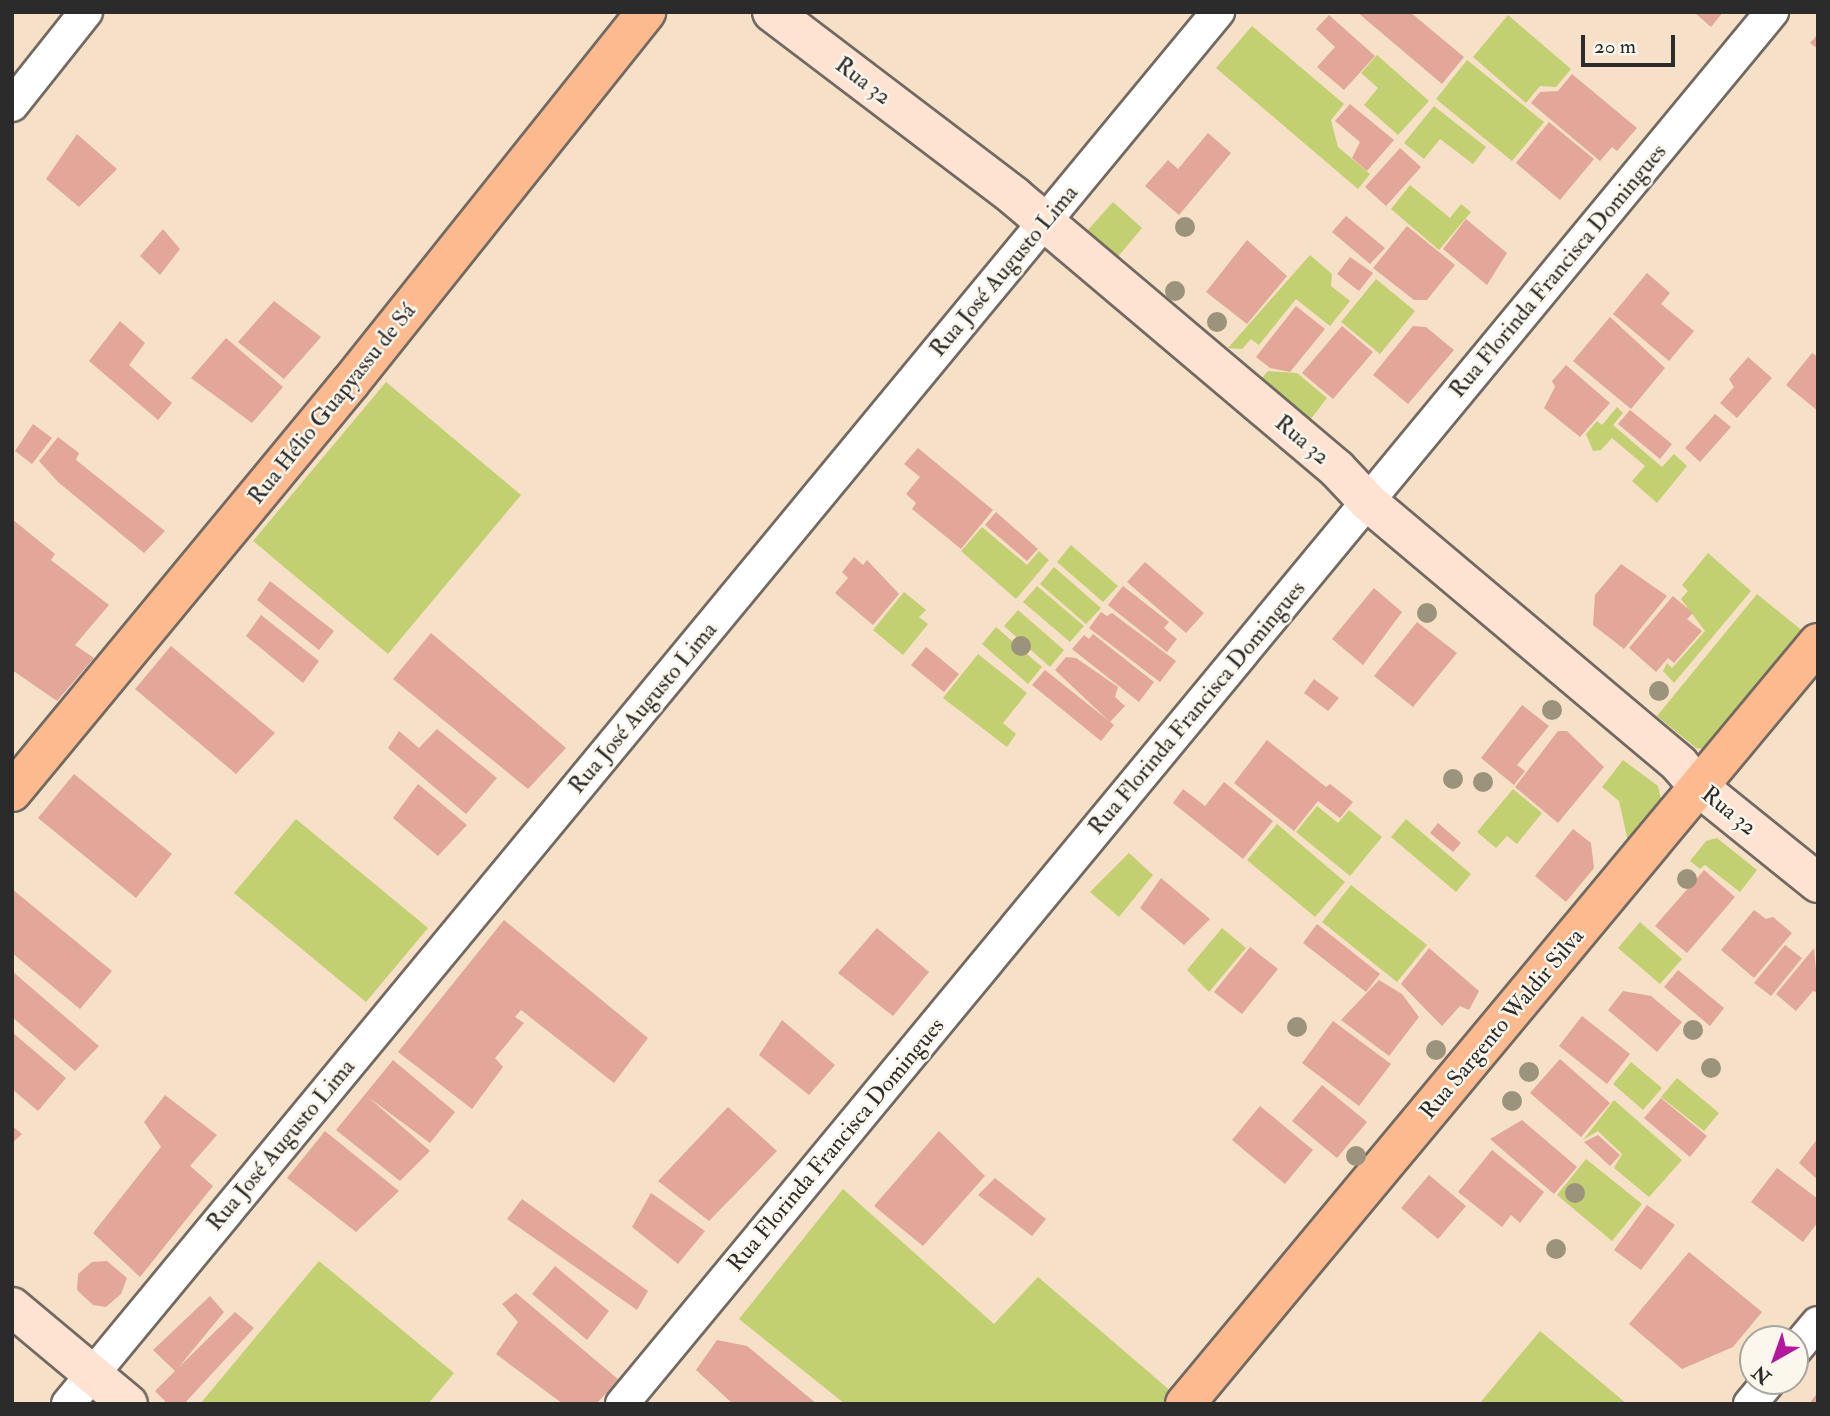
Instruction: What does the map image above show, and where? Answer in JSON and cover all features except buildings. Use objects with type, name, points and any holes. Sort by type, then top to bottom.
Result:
[{"type":"main road","name":"Rua Hélio Guapyassu de Sá","points":[[12,792],[350,383],[646,12]]},
{"type":"main road","name":"Rua 32","points":[[772,12],[1014,196],[1043,224],[1337,469],[1367,501],[1679,764],[1699,787],[1818,883]]},
{"type":"main road","name":"Rua Sargento Waldir Silva","points":[[1185,1404],[1818,643]]},
{"type":"main road","points":[[12,1307],[128,1404]]},
{"type":"street","points":[[12,105],[86,12]]},
{"type":"street","name":"Rua José Augusto Lima","points":[[68,1404],[1217,12]]},
{"type":"street","name":"Rua Florinda Francisca Domingues","points":[[622,1404],[1772,12]]},
{"type":"green space","points":[[1508,15],[1571,69],[1556,87],[1540,86],[1526,103],[1473,57]]},
{"type":"green space","points":[[1252,26],[1344,104],[1331,120],[1338,147],[1370,174],[1358,189],[1216,68]]},
{"type":"green space","points":[[1377,55],[1429,101],[1398,135],[1364,105],[1378,88],[1361,73]]},
{"type":"green space","points":[[1467,60],[1544,122],[1512,161],[1436,99]]},
{"type":"green space","points":[[1434,106],[1486,147],[1473,164],[1440,139],[1424,159],[1404,143]]},
{"type":"green space","points":[[1410,185],[1450,218],[1461,204],[1471,212],[1439,250],[1391,209]]},
{"type":"green space","points":[[1113,202],[1142,228],[1116,259],[1086,232]]},
{"type":"green space","points":[[1310,255],[1332,274],[1331,286],[1350,301],[1330,326],[1296,299],[1259,345],[1251,339],[1242,349],[1228,348]]},
{"type":"green space","points":[[1376,279],[1415,311],[1380,354],[1341,322]]},
{"type":"green space","points":[[1268,371],[1297,373],[1327,398],[1310,420],[1261,379]]},
{"type":"green space","points":[[386,382],[521,495],[388,654],[253,541]]},
{"type":"green space","points":[[1617,407],[1623,413],[1613,425],[1662,467],[1674,454],[1687,466],[1657,503],[1632,481],[1645,466],[1612,438],[1601,450],[1593,451],[1586,434],[1597,421],[1602,425]]},
{"type":"green space","points":[[982,527],[1027,565],[1039,551],[1049,560],[1016,599],[961,551]]},
{"type":"green space","points":[[1071,545],[1118,586],[1103,602],[1057,562]]},
{"type":"green space","points":[[1708,553],[1751,591],[1674,683],[1663,671],[1667,663],[1672,668],[1705,631],[1681,599],[1688,591],[1682,585]]},
{"type":"green space","points":[[1054,567],[1101,608],[1086,624],[1040,584]]},
{"type":"green space","points":[[1037,586],[1084,626],[1070,642],[1023,602]]},
{"type":"green space","points":[[904,592],[926,610],[919,617],[928,624],[903,655],[873,630]]},
{"type":"green space","points":[[1757,594],[1805,633],[1709,750],[1696,748],[1657,716]]},
{"type":"green space","points":[[1018,610],[1064,650],[1050,667],[1004,626]]},
{"type":"green space","points":[[996,627],[1042,667],[1028,684],[982,644]]},
{"type":"green space","points":[[978,654],[1027,693],[1003,723],[1016,734],[1007,747],[943,698]]},
{"type":"green space","points":[[1623,760],[1658,786],[1661,799],[1629,846],[1619,801],[1602,787]]},
{"type":"green space","points":[[1513,789],[1542,813],[1517,844],[1507,836],[1496,848],[1477,832]]},
{"type":"green space","points":[[1317,806],[1338,823],[1349,810],[1382,837],[1350,876],[1296,832]]},
{"type":"green space","points":[[296,819],[428,928],[366,1002],[234,893]]},
{"type":"green space","points":[[1406,819],[1471,874],[1456,892],[1391,837]]},
{"type":"green space","points":[[1277,824],[1345,882],[1315,917],[1247,860]]},
{"type":"green space","points":[[1717,838],[1757,870],[1740,892],[1705,865],[1700,869],[1690,861],[1706,841]]},
{"type":"green space","points":[[1129,853],[1153,875],[1119,917],[1090,892]]},
{"type":"green space","points":[[1351,885],[1427,945],[1397,982],[1322,922]]},
{"type":"green space","points":[[1640,922],[1682,959],[1660,984],[1618,948]]},
{"type":"green space","points":[[1222,928],[1246,948],[1209,992],[1187,970]]},
{"type":"green space","points":[[1631,1062],[1662,1088],[1643,1110],[1613,1084]]},
{"type":"green space","points":[[1677,1078],[1719,1113],[1704,1131],[1661,1097]]},
{"type":"green space","points":[[1614,1100],[1682,1160],[1649,1197],[1614,1168],[1622,1154],[1598,1131],[1583,1140]]},
{"type":"green space","points":[[1586,1159],[1642,1204],[1612,1241],[1557,1195]]},
{"type":"green space","points":[[843,1189],[994,1324],[1038,1277],[1180,1399],[1175,1404],[845,1404],[739,1319]]},
{"type":"green space","points":[[319,1261],[454,1373],[428,1404],[200,1404]]},
{"type":"green space","points":[[1540,1331],[1627,1404],[1479,1404]]}]
